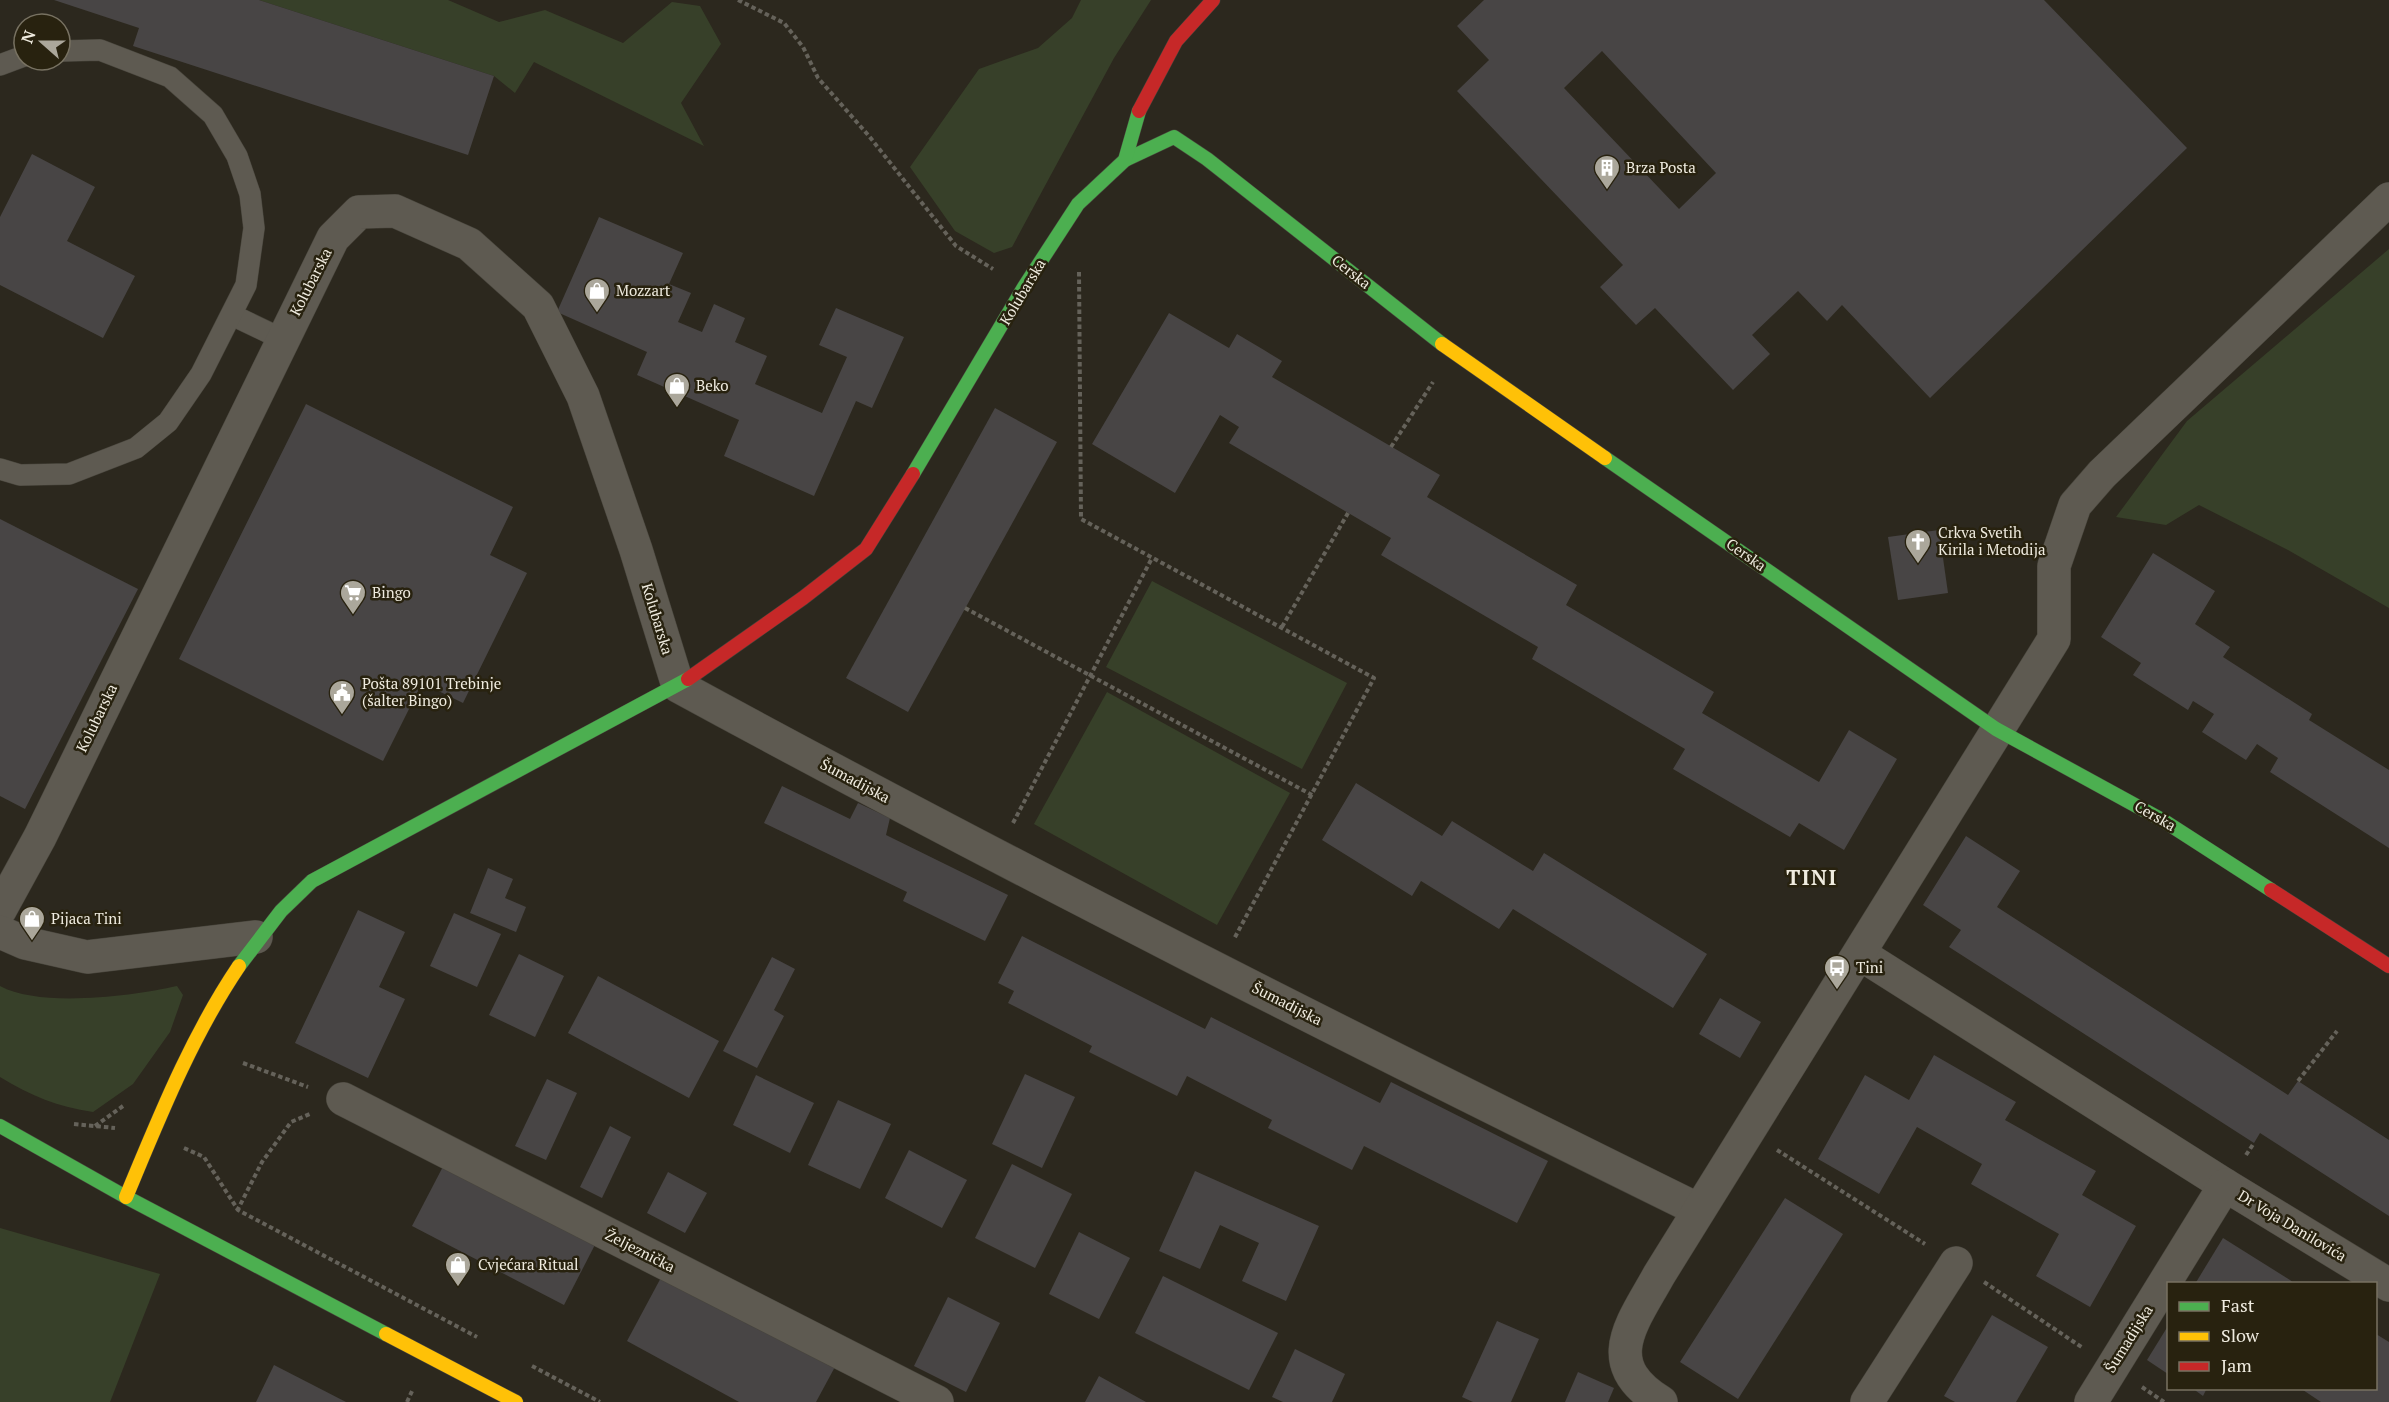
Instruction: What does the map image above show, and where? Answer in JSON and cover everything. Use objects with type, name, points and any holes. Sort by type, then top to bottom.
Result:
[{"type":"street","points":[[1125,160],[1137,114],[1176,41],[1213,0]]},
{"type":"street","name":"Cerska","points":[[1125,160],[1174,137],[1207,159],[1451,351],[1996,729],[2164,820],[2389,966]]},
{"type":"street","name":"Kolubarska","points":[[126,1197],[152,1132],[207,1020],[256,937],[292,898],[312,881],[678,686],[803,598],[866,549],[956,405],[1024,287],[1078,204],[1125,160]]},
{"type":"street","points":[[1661,1402],[1645,1392],[1625,1363],[1626,1334],[1699,1210],[2054,639],[2054,566],[2076,505],[2119,457],[2389,199]]},
{"type":"street","name":"Kolubarska","points":[[0,910],[39,837],[333,238],[359,212],[396,211],[469,244],[538,306],[583,396],[636,550],[678,686]]},
{"type":"street","name":"Šumadijska","points":[[678,686],[943,827],[1388,1056],[1699,1210]]},
{"type":"street","points":[[0,932],[25,943],[87,957],[256,937]]},
{"type":"street","points":[[1860,954],[2225,1185]]},
{"type":"street","name":"Željeznička","points":[[343,1099],[938,1402]]},
{"type":"street","points":[[0,1126],[126,1197],[516,1402]]},
{"type":"street","name":"Šumadijska","points":[[2091,1402],[2225,1185]]},
{"type":"street","name":"Dr Voja Danilovića","points":[[2225,1185],[2389,1285]]},
{"type":"street","points":[[1867,1402],[1956,1263]]},
{"type":"lane","points":[[0,469],[20,475],[69,474],[136,448],[168,422],[201,374],[246,285],[254,228],[250,194],[237,156],[213,115],[170,77],[100,50],[72,51]]},
{"type":"lane","points":[[232,315],[282,339]]},
{"type":"path","points":[[738,0],[784,23],[803,47],[818,78],[869,136],[956,246],[1024,287]]},
{"type":"path","points":[[1079,262],[1081,519],[1374,678],[1228,949]]},
{"type":"path","points":[[1391,447],[1414,415],[1451,351]]},
{"type":"path","points":[[1282,627],[1348,513]]},
{"type":"path","points":[[1007,833],[1152,558]]},
{"type":"path","points":[[966,608],[1312,795]]},
{"type":"path","points":[[2298,1081],[2337,1031]]},
{"type":"path","points":[[243,1063],[276,1076]]},
{"type":"path","points":[[238,1210],[262,1162],[291,1122],[343,1099]]},
{"type":"path","points":[[72,1124],[152,1132],[204,1157],[238,1210],[485,1341]]},
{"type":"path","points":[[527,1363],[600,1402]]},
{"type":"green space","points":[[259,0],[448,0],[499,22],[545,10],[623,43],[672,2],[700,6],[721,44],[681,103],[704,146],[534,62],[515,93],[494,76]]},
{"type":"green space","points":[[1081,0],[1151,0],[1114,58],[1012,247],[994,253],[955,231],[910,167],[979,69],[1038,48],[1072,18]]},
{"type":"green space","points":[[2389,249],[2389,608],[2288,550],[2199,505],[2166,525],[2116,517],[2187,421]]},
{"type":"green space","points":[[1152,581],[1347,683],[1302,769],[1106,667]]},
{"type":"green space","points":[[1107,692],[1290,793],[1217,925],[1034,824]]},
{"type":"green space","points":[[0,986],[17,993],[38,997],[87,998],[177,986],[183,995],[170,1032],[133,1084],[93,1112],[45,1100],[0,1077]]},
{"type":"green space","points":[[0,1228],[160,1274],[110,1402],[0,1402]]},
{"type":"building","points":[[54,0],[259,0],[494,76],[468,155],[133,46],[139,28]]},
{"type":"building","points":[[1484,0],[2044,0],[2187,148],[1930,398],[1842,305],[1827,321],[1798,291],[1752,335],[1770,354],[1733,390],[1655,308],[1636,325],[1600,287],[1623,265],[1457,91],[1489,60],[1457,26]],"holes":[[[1602,51],[1716,173],[1679,209],[1564,88]]]},
{"type":"building","points":[[32,154],[95,187],[67,241],[135,276],[103,338],[0,285],[0,217]]},
{"type":"building","points":[[599,217],[683,253],[669,284],[691,293],[678,322],[702,332],[714,304],[745,318],[735,342],[767,356],[755,384],[822,413],[847,357],[819,345],[836,308],[904,337],[872,408],[856,401],[814,496],[724,456],[739,420],[637,375],[647,352],[557,312]]},
{"type":"building","points":[[1169,313],[1229,348],[1237,334],[1264,350],[1282,361],[1272,377],[1440,475],[1427,497],[1577,585],[1566,605],[1714,692],[1702,713],[1819,782],[1849,730],[1897,759],[1844,850],[1799,823],[1790,837],[1673,769],[1685,749],[1532,659],[1538,647],[1381,555],[1391,538],[1229,443],[1239,427],[1220,415],[1175,493],[1092,444]]},
{"type":"building","name":"Bingo","points":[[306,404],[513,507],[490,555],[527,573],[463,703],[422,683],[383,761],[179,659]]},
{"type":"building","points":[[995,408],[1057,442],[908,712],[846,678]]},
{"type":"building","points":[[0,519],[138,589],[25,809],[0,796]]},
{"type":"building","name":"Crkva Svetih Kirila i Metodija","points":[[1939,530],[1948,593],[1898,600],[1888,537]]},
{"type":"building","points":[[2153,553],[2215,591],[2195,624],[2230,647],[2223,657],[2312,714],[2309,720],[2389,770],[2389,848],[2270,772],[2278,758],[2257,744],[2246,760],[2202,732],[2214,714],[2193,701],[2188,710],[2133,675],[2141,663],[2101,637]]},
{"type":"building","points":[[1356,783],[1442,836],[1452,821],[1533,871],[1544,853],[1707,954],[1673,1008],[1513,909],[1499,929],[1421,881],[1412,896],[1322,840]]},
{"type":"building","points":[[782,786],[850,819],[858,803],[890,818],[886,835],[1008,895],[985,941],[903,901],[907,892],[764,823]]},
{"type":"building","points":[[1966,836],[2020,871],[1997,907],[2288,1095],[2298,1081],[2389,1140],[2389,1216],[2260,1133],[2254,1143],[1949,947],[1961,930],[1923,905]]},
{"type":"building","points":[[488,868],[513,879],[505,898],[526,907],[516,932],[470,913]]},
{"type":"building","points":[[358,910],[405,932],[379,987],[405,999],[368,1078],[295,1043]]},
{"type":"building","points":[[454,913],[501,934],[477,987],[430,966]]},
{"type":"building","points":[[1022,936],[1205,1029],[1211,1017],[1380,1103],[1391,1082],[1548,1161],[1517,1223],[1364,1146],[1352,1170],[1268,1128],[1272,1120],[1187,1076],[1177,1096],[1089,1052],[1092,1046],[1008,1003],[1014,991],[998,983]]},
{"type":"building","points":[[519,954],[564,976],[535,1037],[489,1015]]},
{"type":"building","points":[[772,957],[795,969],[774,1010],[784,1016],[757,1068],[723,1051]]},
{"type":"building","points":[[598,976],[719,1041],[689,1098],[568,1033]]},
{"type":"building","points":[[1720,998],[1761,1022],[1740,1058],[1699,1034]]},
{"type":"building","points":[[1934,1055],[2016,1102],[2005,1120],[2096,1171],[2082,1195],[2136,1226],[2090,1307],[2036,1276],[2059,1234],[1971,1184],[1982,1164],[1917,1127],[1879,1194],[1818,1159],[1865,1075],[1909,1100]]},
{"type":"building","points":[[1025,1074],[1075,1097],[1042,1168],[992,1144]]},
{"type":"building","points":[[756,1075],[814,1103],[790,1153],[733,1125]]},
{"type":"building","points":[[547,1079],[577,1093],[546,1160],[515,1146]]},
{"type":"building","points":[[838,1100],[891,1124],[860,1189],[808,1165]]},
{"type":"building","points":[[610,1126],[631,1137],[602,1198],[580,1187]]},
{"type":"building","points":[[909,1150],[967,1180],[942,1228],[885,1198]]},
{"type":"building","points":[[448,1157],[600,1235],[564,1305],[412,1226]]},
{"type":"building","points":[[1012,1164],[1072,1194],[1035,1268],[975,1238]]},
{"type":"building","points":[[1195,1171],[1319,1226],[1286,1301],[1242,1281],[1259,1243],[1220,1225],[1200,1269],[1159,1251]]},
{"type":"building","points":[[668,1172],[707,1193],[685,1233],[647,1213]]},
{"type":"building","points":[[1785,1198],[1843,1234],[1738,1399],[1680,1362]]},
{"type":"building","points":[[1079,1232],[1130,1258],[1099,1319],[1049,1294]]},
{"type":"building","points":[[2223,1238],[2292,1282],[2196,1282]]},
{"type":"building","points":[[664,1272],[836,1365],[816,1402],[739,1402],[627,1341]]},
{"type":"building","points":[[1163,1276],[1278,1333],[1249,1390],[1135,1333]]},
{"type":"building","points":[[948,1297],[1000,1323],[966,1392],[914,1366]]},
{"type":"building","points":[[1992,1315],[2048,1347],[2016,1402],[1955,1402],[1944,1396]]},
{"type":"building","points":[[1497,1321],[1539,1339],[1511,1402],[1473,1402],[1462,1397]]},
{"type":"building","points":[[2167,1328],[2167,1373],[2147,1360]]},
{"type":"building","points":[[2377,1335],[2389,1342],[2389,1402],[2321,1402],[2303,1390],[2377,1390]]},
{"type":"building","points":[[1295,1349],[1345,1374],[1332,1402],[1283,1402],[1272,1397]]},
{"type":"building","points":[[274,1365],[346,1402],[256,1402]]},
{"type":"building","points":[[1578,1372],[1614,1388],[1608,1402],[1565,1402]]},
{"type":"building","points":[[1099,1376],[1146,1402],[1085,1402]]},
{"type":"building","points":[[2195,1390],[2206,1390],[2203,1396]]},
{"type":"traffic: fast","points":[[913,474],[1024,287],[1078,204],[1125,160],[1139,111]]},
{"type":"traffic: fast","points":[[1125,160],[1174,137],[1207,159],[1442,344]]},
{"type":"traffic: fast","points":[[1605,458],[1996,729],[2164,821],[2271,890]]},
{"type":"traffic: fast","points":[[239,966],[281,911],[312,881],[688,679]]},
{"type":"traffic: fast","points":[[0,1126],[126,1197],[386,1334]]},
{"type":"traffic: slow","points":[[1442,344],[1605,458]]},
{"type":"traffic: slow","points":[[126,1197],[191,1049],[239,966]]},
{"type":"traffic: slow","points":[[386,1334],[516,1402]]},
{"type":"traffic: jam","points":[[1139,111],[1176,41],[1213,0]]},
{"type":"traffic: jam","points":[[688,679],[803,598],[866,549],[913,474]]},
{"type":"traffic: jam","points":[[2271,890],[2389,966]]},
{"type":"place","name":"Brza Posta","points":[[1607,191]]},
{"type":"place","name":"Mozzart","points":[[597,314]]},
{"type":"place","name":"Beko","points":[[677,409]]},
{"type":"place","name":"Crkva Svetih Kirila i Metodija","points":[[1918,565]]},
{"type":"place","name":"Bingo","points":[[353,616]]},
{"type":"place","name":"Pošta 89101 Trebinje (šalter Bingo)","points":[[342,716]]},
{"type":"place","name":"Pijaca Tini","points":[[32,942]]},
{"type":"place","name":"Tini","points":[[1837,991]]},
{"type":"place","name":"Cvjećara Ritual","points":[[458,1288]]},
{"type":"district","name":"TINI","points":[[1812,878]]}]
